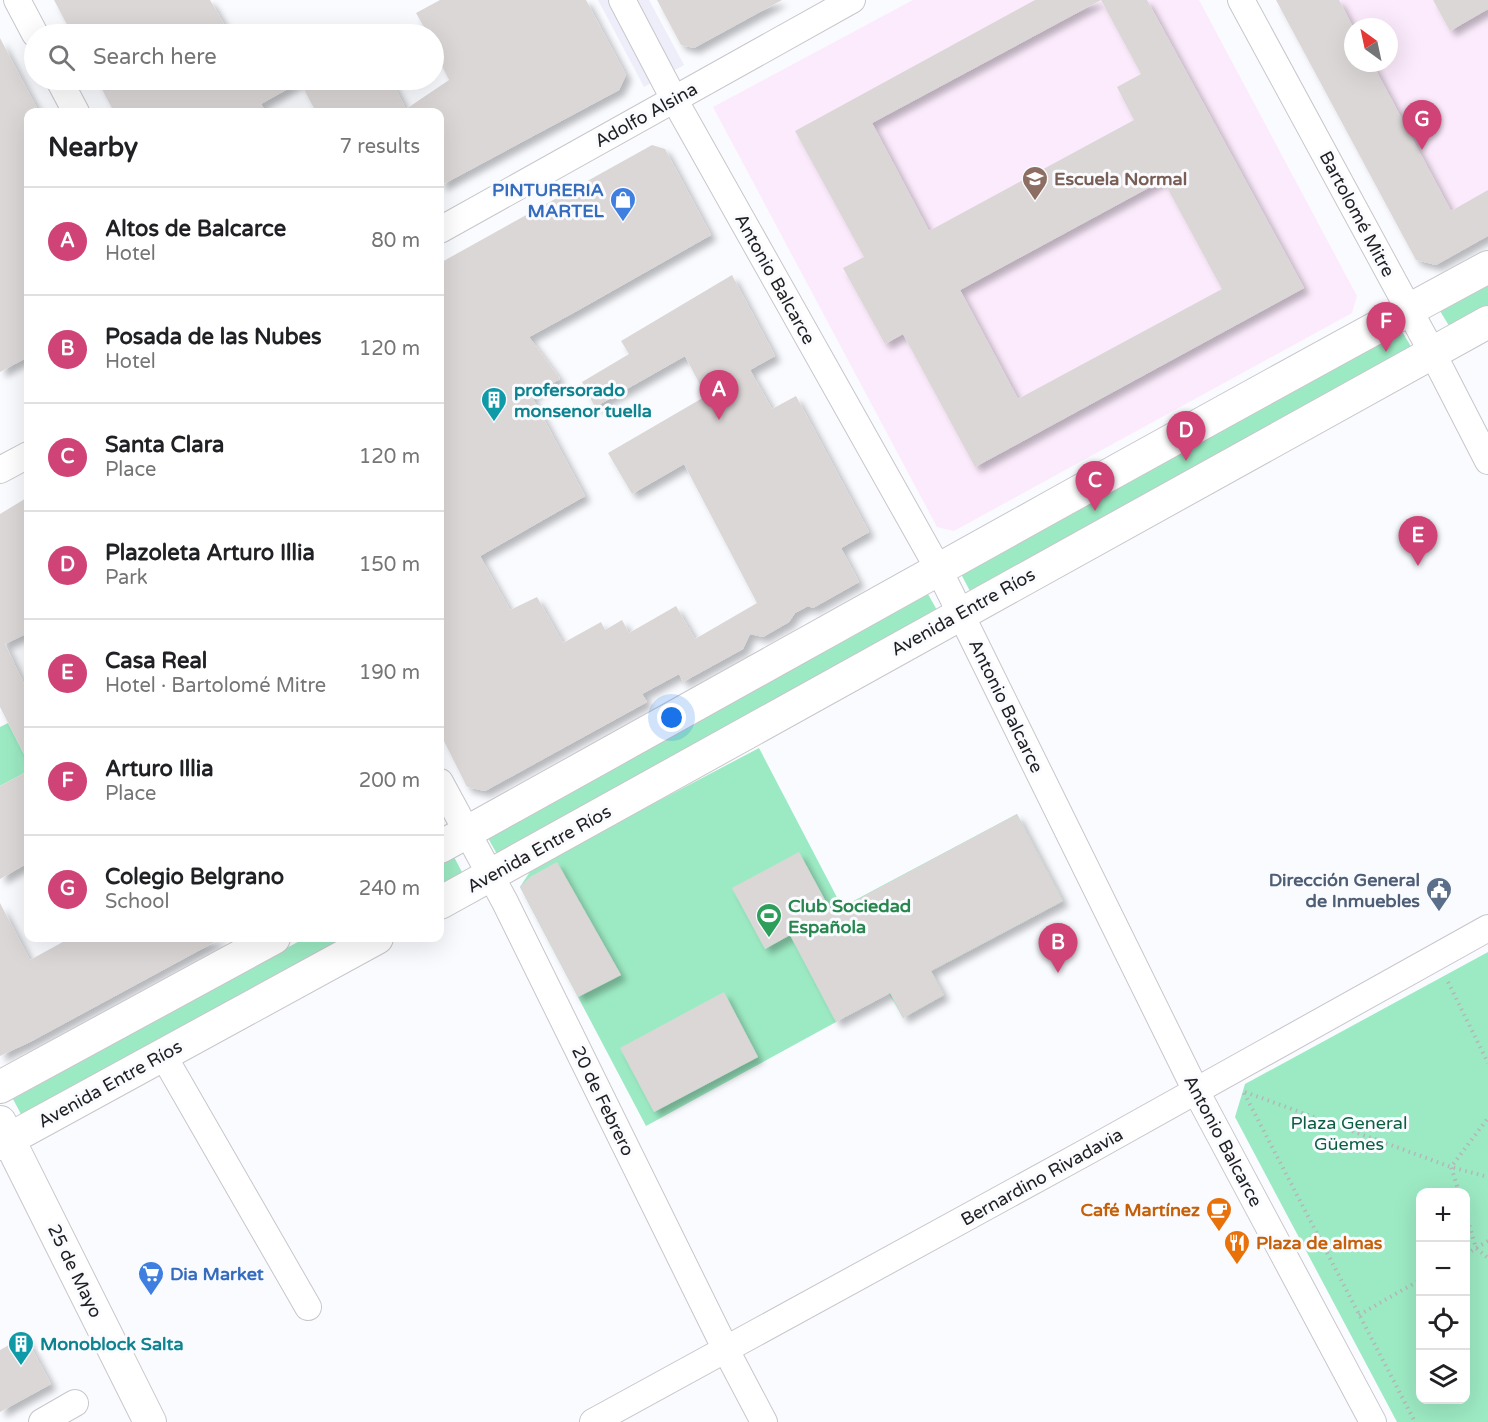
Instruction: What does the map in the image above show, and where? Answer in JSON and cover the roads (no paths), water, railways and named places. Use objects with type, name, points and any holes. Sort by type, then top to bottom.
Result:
[{"type":"main road","points":[[444,845],[1099,480],[1488,267]]},
{"type":"main road","name":"Avenida Entre Ríos","points":[[444,901],[1488,322]]},
{"type":"main road","points":[[0,1087],[267,942]]},
{"type":"main road","name":"Avenida Entre Ríos","points":[[3,1135],[163,1054],[370,942]]},
{"type":"main road","name":"25 de Mayo","points":[[3,1135],[150,1422]]},
{"type":"street","points":[[17,0],[30,24]]},
{"type":"street","name":"Antonio Balcarce","points":[[622,0],[674,99],[939,570],[1196,1091],[1373,1422]]},
{"type":"street","name":"Adolfo Alsina","points":[[444,228],[852,0]]},
{"type":"street","name":"Bartolomé Mitre","points":[[1241,0],[1432,352],[1488,461]]},
{"type":"street","points":[[64,90],[74,108]]},
{"type":"street","points":[[0,470],[24,457]]},
{"type":"street","name":"20 de Febrero","points":[[444,789],[492,875],[726,1350],[764,1422]]},
{"type":"street","name":"Bernardino Rivadavia","points":[[593,1422],[1488,928]]},
{"type":"street","points":[[163,1054],[308,1307]]},
{"type":"street","points":[[42,1422],[75,1403]]},
{"type":"place","name":"Colegio Belgrano","points":[[1422,150]]},
{"type":"place","name":"Escuela Normal","points":[[1035,202]]},
{"type":"place","name":"PINTURERIA MARTEL","points":[[623,223]]},
{"type":"place","name":"Arturo Illia","points":[[1386,352]]},
{"type":"place","name":"Altos de Balcarce","points":[[719,420]]},
{"type":"place","name":"profersorado monsenor tuella","points":[[494,423]]},
{"type":"place","name":"Plazoleta Arturo Illia","points":[[1186,461]]},
{"type":"place","name":"Santa Clara","points":[[1095,511]]},
{"type":"place","name":"Casa Real","points":[[1418,566]]},
{"type":"place","name":"Dirección General de Inmuebles","points":[[1439,913]]},
{"type":"place","name":"Club Sociedad Española","points":[[769,939]]},
{"type":"place","name":"Posada de las Nubes","points":[[1058,973]]},
{"type":"place","name":"Café Martínez","points":[[1219,1233]]},
{"type":"place","name":"Plaza de almas","points":[[1237,1266]]},
{"type":"place","name":"Dia Market","points":[[151,1297]]},
{"type":"place","name":"Monoblock Salta","points":[[21,1367]]},
{"type":"park label","name":"Plaza General Güemes","points":[[1349,1133]]}]
